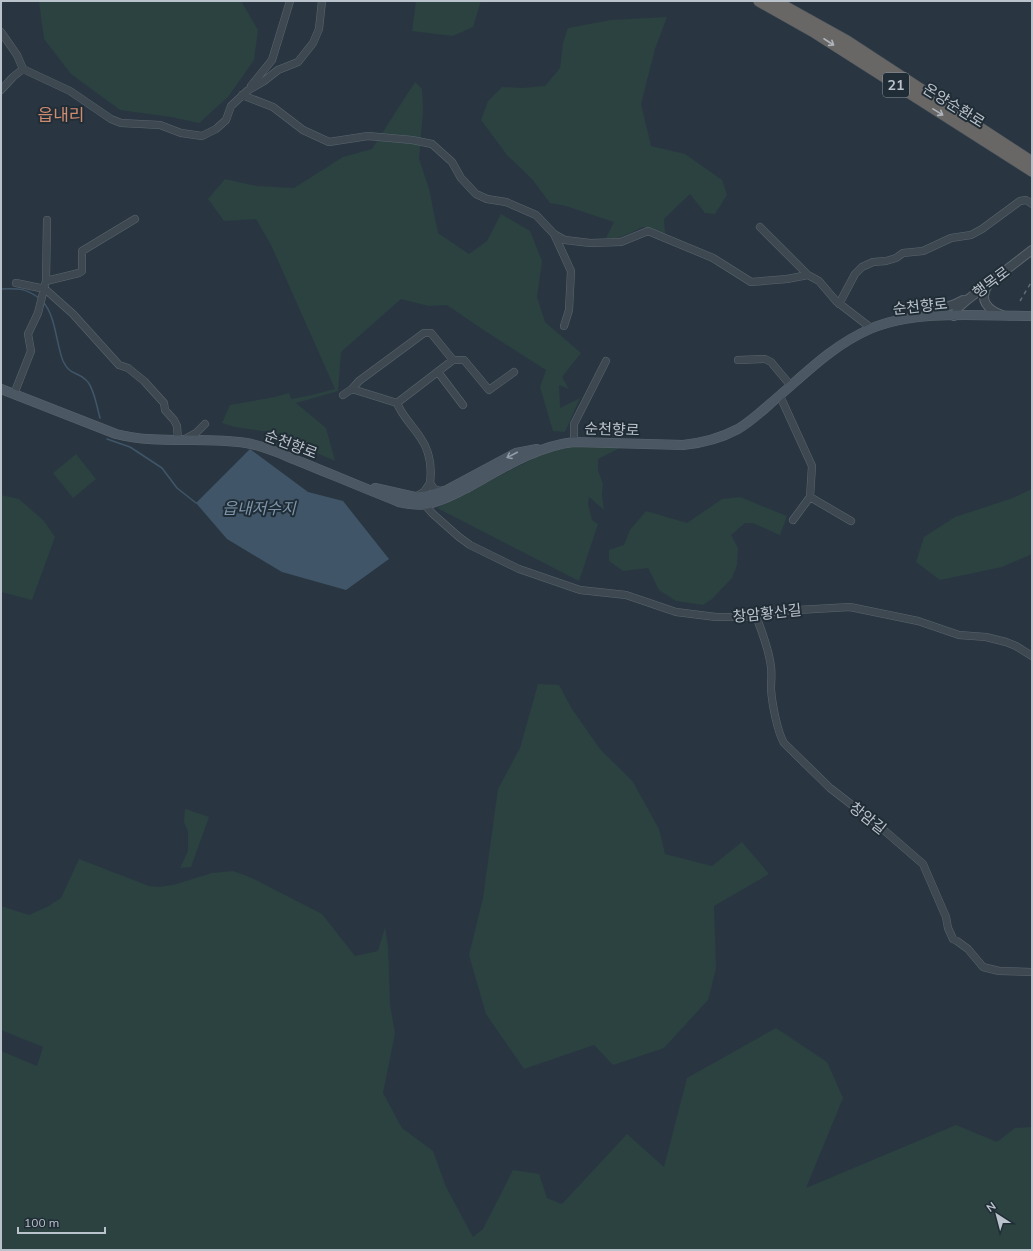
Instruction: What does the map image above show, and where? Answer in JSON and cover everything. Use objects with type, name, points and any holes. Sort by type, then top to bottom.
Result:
[{"type":"highway","name":"온양순환로","points":[[759,1],[814,32],[1032,172]]},
{"type":"highway","name":"온양순환로","points":[[775,1],[846,41],[1032,162]]},
{"type":"main road","name":"순천향로","points":[[1,389],[116,434],[146,440],[229,441],[247,443],[271,450],[399,502],[425,505],[444,499],[550,446],[574,442],[669,445],[698,444],[719,437],[739,429],[750,421],[834,349],[871,328],[893,321],[914,317],[1032,316]]},
{"type":"main road","points":[[360,486],[415,497],[432,495],[447,490],[516,453],[550,446]]},
{"type":"street","points":[[1,32],[17,55],[23,69],[70,91],[111,119],[121,123],[160,125],[181,133],[202,136],[216,129],[226,120],[231,106],[272,60],[290,1]]},
{"type":"street","points":[[244,93],[264,81],[278,70],[298,62],[313,43],[319,29],[322,1]]},
{"type":"street","points":[[1,90],[23,69]]},
{"type":"street","points":[[244,93],[273,107],[302,130],[329,142],[368,136],[412,140],[432,144],[452,162],[461,178],[476,194],[487,199],[506,202],[536,215],[554,234],[565,240],[590,243],[621,242],[648,231],[713,258],[750,282],[787,279],[808,275]]},
{"type":"street","points":[[839,304],[854,274],[862,267],[873,262],[886,261],[896,258],[903,253],[923,251],[951,238],[971,235],[982,229],[1020,201],[1029,202]]},
{"type":"street","points":[[14,394],[31,351],[28,334],[38,314],[45,289],[47,220]]},
{"type":"street","points":[[46,281],[82,271],[82,251],[135,220]]},
{"type":"street","points":[[760,227],[808,275],[819,281],[839,304],[871,328]]},
{"type":"street","points":[[554,234],[571,271],[569,310],[564,326]]},
{"type":"street","name":"행목로","points":[[954,316],[958,308],[1032,250]]},
{"type":"street","points":[[991,282],[985,291],[984,299],[987,306],[994,312],[1006,316]]},
{"type":"street","points":[[16,283],[45,289],[73,314],[119,365],[128,368],[144,381],[164,403],[166,410],[177,426],[180,440],[196,433],[205,424]]},
{"type":"street","points":[[914,317],[937,311],[976,293]]},
{"type":"street","points":[[344,394],[352,389],[359,381],[427,332],[433,335],[452,360]]},
{"type":"street","points":[[738,360],[765,359],[771,362],[791,386]]},
{"type":"street","points":[[397,403],[452,360],[464,360],[489,390],[514,372]]},
{"type":"street","points":[[574,442],[574,424],[606,361]]},
{"type":"street","points":[[438,372],[464,405]]},
{"type":"street","points":[[352,389],[397,403]]},
{"type":"street","points":[[780,396],[812,466],[810,497],[793,520]]},
{"type":"street","points":[[397,403],[401,413],[423,442],[430,460],[430,483],[424,492],[415,497]]},
{"type":"street","points":[[430,483],[434,489],[438,491],[447,490]]},
{"type":"street","points":[[810,497],[851,521]]},
{"type":"street","name":"창암황산길","points":[[425,505],[444,524],[470,545],[519,569],[568,587],[592,592],[633,597],[666,609],[686,614],[716,617],[756,616],[780,611],[850,607],[918,621],[959,635],[986,637],[1006,642],[1016,646],[1032,656]]},
{"type":"street","name":"창암길","points":[[756,616],[768,651],[771,667],[771,690],[773,702],[780,734],[784,743],[830,788],[878,825],[923,864],[946,917],[948,928],[953,939],[968,949],[983,967],[999,971],[1032,972]]},
{"type":"green space","points":[[39,1],[241,1],[258,30],[254,60],[228,97],[199,123],[171,117],[120,110],[71,74],[44,39]]},
{"type":"green space","points":[[416,1],[481,1],[473,27],[453,36],[412,31]]},
{"type":"green space","points":[[667,17],[655,49],[641,104],[651,146],[685,154],[722,180],[727,195],[715,214],[705,213],[690,194],[664,219],[665,234],[643,227],[619,238],[606,238],[614,222],[566,206],[550,203],[532,179],[507,155],[481,120],[488,101],[502,87],[523,88],[545,86],[560,68],[563,43],[568,28],[611,20]]},
{"type":"green space","points":[[415,82],[422,89],[423,111],[419,159],[429,189],[438,233],[469,254],[487,241],[501,214],[530,231],[542,261],[537,297],[545,322],[581,353],[562,377],[569,389],[559,385],[560,408],[580,398],[565,432],[553,431],[540,387],[546,370],[447,305],[429,306],[401,299],[341,352],[338,391],[296,403],[326,428],[335,461],[269,432],[235,427],[222,423],[230,405],[289,393],[291,399],[335,389],[271,245],[256,219],[224,221],[208,199],[225,179],[256,186],[294,188],[343,157],[372,149]]},
{"type":"green space","points":[[575,446],[620,448],[598,459],[598,470],[603,484],[602,494],[604,510],[589,497],[588,504],[592,520],[598,524],[579,581],[437,508],[546,452]]},
{"type":"green space","points":[[76,454],[96,479],[73,498],[53,473]]},
{"type":"green space","points":[[1032,489],[1032,554],[1002,567],[940,580],[916,562],[924,537],[955,517],[1013,498]]},
{"type":"green space","points":[[1,495],[19,499],[44,521],[55,537],[32,600],[1,592]]},
{"type":"green space","points":[[740,497],[787,516],[780,535],[753,523],[745,523],[731,535],[738,548],[737,565],[732,578],[712,599],[703,605],[676,601],[659,590],[648,568],[623,571],[609,561],[609,550],[624,545],[630,530],[646,511],[687,523],[722,499]]},
{"type":"green space","points":[[538,684],[559,685],[572,709],[600,749],[633,782],[659,829],[665,854],[712,866],[742,842],[769,874],[714,906],[716,968],[708,1000],[664,1048],[613,1065],[594,1045],[524,1069],[486,1014],[469,955],[483,898],[498,789],[520,748]]},
{"type":"green space","points":[[185,809],[209,817],[191,867],[180,868],[188,851],[188,832],[184,822]]},
{"type":"green space","points":[[79,859],[149,886],[159,887],[173,885],[212,873],[233,871],[252,878],[322,914],[355,956],[378,951],[385,927],[388,947],[390,1004],[395,1034],[383,1093],[402,1128],[433,1151],[446,1187],[473,1237],[483,1229],[513,1170],[539,1174],[547,1198],[562,1204],[627,1134],[664,1167],[687,1078],[776,1028],[827,1062],[843,1098],[806,1188],[956,1125],[997,1142],[1015,1128],[1032,1127],[1032,1250],[1,1250],[1,1051],[37,1066],[43,1047],[1,1030],[1,906],[29,915],[47,907],[61,898]]},
{"type":"water","name":"읍내저수지","points":[[250,449],[308,492],[343,501],[389,559],[346,590],[282,572],[227,539],[196,503]]},
{"type":"waterway","points":[[1,289],[21,289],[30,292],[39,298]]},
{"type":"waterway","points":[[43,302],[51,315],[63,361],[68,369],[83,377],[89,383],[100,418]]},
{"type":"waterway","points":[[107,439],[130,447],[162,468],[177,488],[196,503]]},
{"type":"railway","points":[[1020,301],[1032,281]]},
{"type":"district","name":"읍내리","points":[[61,114]]}]
